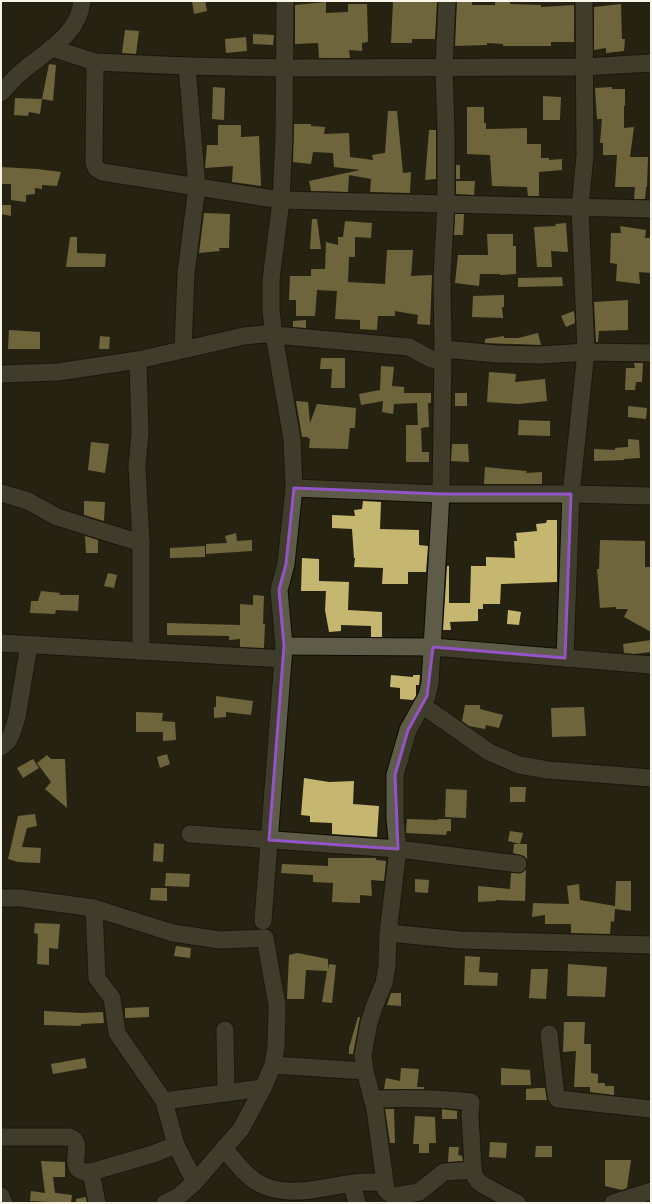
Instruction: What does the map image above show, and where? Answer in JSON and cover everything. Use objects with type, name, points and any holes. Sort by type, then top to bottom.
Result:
[{"type":"street","points":[[1,93],[18,75],[52,48],[69,31],[78,20],[82,1]]},
{"type":"street","points":[[263,921],[284,653],[279,590],[286,564],[294,488],[292,440],[274,334],[271,280],[281,200],[284,138],[284,1]]},
{"type":"street","points":[[447,1],[444,66],[446,203],[442,277],[443,355],[441,494],[433,647],[430,683],[427,696],[408,730],[394,775],[395,819],[398,849],[388,933],[387,966],[384,983],[369,1023],[363,1055],[365,1070],[375,1110],[386,1190],[390,1194],[401,1196],[419,1192],[444,1172],[473,1170]]},
{"type":"street","points":[[565,658],[571,494],[586,352],[580,207],[585,155],[584,1]]},
{"type":"street","points":[[52,48],[95,62],[187,66],[285,68],[444,66],[584,67],[651,63]]},
{"type":"street","points":[[95,62],[94,163],[96,168],[102,172],[281,200],[651,209]]},
{"type":"street","points":[[183,349],[186,273],[197,187],[187,66]]},
{"type":"street","points":[[1,374],[58,372],[138,360],[244,336],[263,334],[409,347],[431,359],[443,355],[586,352],[651,353]]},
{"type":"street","points":[[138,360],[140,433],[137,466],[140,543],[140,651]]},
{"type":"street","points":[[294,488],[441,494],[571,494],[651,496]]},
{"type":"street","points":[[1,492],[28,501],[57,517],[140,543]]},
{"type":"street","points":[[1,643],[140,651],[284,653],[433,647],[651,665]]},
{"type":"street","points":[[1,747],[11,737],[18,711],[29,644]]},
{"type":"street","points":[[422,704],[489,752],[519,765],[548,770],[651,778]]},
{"type":"street","points":[[1,718],[18,711]]},
{"type":"street","points":[[190,834],[398,849],[518,864]]},
{"type":"street","points":[[1,898],[20,898],[94,908],[173,933],[220,940],[265,938],[277,1005],[276,1047],[273,1065],[263,1088],[241,1129],[195,1182],[177,1200]]},
{"type":"street","points":[[94,908],[97,978],[112,998],[117,1033],[164,1101],[176,1145],[195,1182]]},
{"type":"street","points":[[388,933],[460,940],[651,945]]},
{"type":"street","points":[[226,1030],[226,1093]]},
{"type":"street","points":[[549,1034],[556,1096],[559,1100],[651,1109]]},
{"type":"street","points":[[273,1065],[365,1070]]},
{"type":"street","points":[[164,1101],[263,1088]]},
{"type":"street","points":[[372,1100],[412,1098],[446,1099],[471,1102],[470,1117],[473,1170],[478,1181],[517,1203]]},
{"type":"street","points":[[1,1137],[68,1137],[73,1139],[76,1142],[76,1167],[78,1170],[83,1172],[91,1172],[153,1154],[176,1145]]},
{"type":"street","points":[[224,1148],[249,1177],[269,1188],[292,1192],[366,1182],[385,1182]]},
{"type":"street","points":[[91,1172],[97,1203]]},
{"type":"street","points":[[352,1184],[357,1203]]},
{"type":"street","points":[[613,1203],[651,1191]]},
{"type":"street","points":[[1,1196],[4,1203]]},
{"type":"highlighted area","points":[[294,488],[441,494],[571,494],[565,658],[433,647],[427,696],[408,730],[395,775],[398,849],[269,840],[284,646],[279,590],[286,564]]},
{"type":"building","points":[[192,1],[205,1],[207,11],[194,14]]},
{"type":"building","points":[[437,1],[435,39],[412,39],[412,43],[391,43],[393,2]]},
{"type":"building","points":[[457,1],[472,1],[472,5],[495,5],[495,1],[510,1],[510,4],[541,5],[541,7],[574,5],[574,42],[551,42],[551,46],[503,46],[503,44],[487,43],[487,45],[455,46]]},
{"type":"building","points":[[326,2],[326,13],[348,12],[348,4],[367,4],[368,42],[362,43],[362,51],[349,50],[350,58],[319,58],[318,43],[295,44],[295,5]]},
{"type":"building","points":[[621,4],[622,39],[625,39],[624,51],[606,53],[606,48],[594,50],[594,7]]},
{"type":"building","points":[[125,30],[139,31],[136,54],[122,53]]},
{"type":"building","points":[[253,34],[274,35],[273,45],[253,44]]},
{"type":"building","points":[[246,37],[247,51],[226,53],[225,39]]},
{"type":"building","points":[[49,64],[56,65],[53,101],[42,99]]},
{"type":"building","points":[[213,87],[225,88],[224,120],[212,119]]},
{"type":"building","points":[[612,87],[612,89],[625,89],[624,128],[634,127],[630,157],[648,157],[645,199],[634,199],[635,187],[615,187],[617,155],[603,155],[603,143],[600,143],[602,119],[597,119],[595,88]]},
{"type":"building","points":[[543,96],[561,97],[560,120],[543,120]]},
{"type":"building","points":[[15,98],[42,99],[40,114],[29,112],[28,116],[14,115]]},
{"type":"building","points":[[467,107],[484,107],[484,123],[486,123],[486,129],[527,128],[527,144],[541,144],[541,158],[549,158],[549,160],[562,159],[562,170],[539,172],[539,196],[528,196],[527,187],[492,186],[490,155],[467,154]]},
{"type":"building","points":[[388,111],[397,111],[403,173],[411,172],[410,193],[370,192],[371,179],[349,175],[348,192],[311,191],[309,181],[360,170],[334,167],[333,153],[313,152],[311,164],[293,162],[294,124],[311,124],[311,126],[325,127],[324,134],[349,133],[350,157],[373,160],[372,155],[385,153]]},
{"type":"building","points":[[218,125],[241,125],[241,137],[259,136],[261,186],[232,182],[233,166],[205,168],[207,145],[218,145]]},
{"type":"building","points":[[429,130],[436,130],[436,179],[425,180]]},
{"type":"building","points":[[456,165],[460,165],[460,179],[456,179]]},
{"type":"building","points":[[1,167],[61,172],[57,186],[42,185],[42,189],[35,188],[35,194],[26,195],[26,202],[11,200],[11,184],[1,184]]},
{"type":"building","points":[[456,181],[475,181],[474,195],[456,194]]},
{"type":"building","points":[[1,205],[11,205],[11,216],[1,214]]},
{"type":"building","points":[[204,213],[230,214],[229,248],[219,248],[220,251],[199,253]]},
{"type":"building","points":[[455,214],[464,214],[463,235],[454,235]]},
{"type":"building","points":[[312,219],[317,219],[321,249],[310,249]]},
{"type":"building","points":[[345,221],[372,223],[371,238],[355,237],[355,257],[349,257],[348,282],[385,284],[387,250],[413,250],[411,276],[432,275],[430,325],[417,324],[418,315],[395,311],[395,316],[378,316],[377,330],[360,329],[360,320],[335,319],[337,291],[317,290],[315,316],[296,316],[296,300],[289,300],[290,276],[311,276],[311,269],[325,269],[326,242],[338,245],[338,237],[343,237]]},
{"type":"building","points":[[566,223],[568,252],[551,251],[552,267],[537,267],[534,227],[556,226],[555,224]]},
{"type":"building","points":[[620,226],[646,230],[645,238],[651,238],[651,273],[639,272],[640,284],[616,281],[617,264],[610,263],[611,233],[621,233]]},
{"type":"building","points":[[487,234],[513,234],[513,246],[516,246],[516,274],[480,274],[479,286],[455,283],[458,255],[488,255]]},
{"type":"building","points":[[70,237],[77,237],[77,253],[106,254],[105,267],[66,267]]},
{"type":"building","points":[[562,277],[563,286],[518,287],[518,278]]},
{"type":"building","points":[[504,295],[504,307],[502,307],[503,318],[472,317],[473,296]]},
{"type":"building","points":[[628,300],[628,330],[599,331],[598,342],[596,342],[594,302]]},
{"type":"building","points":[[574,311],[575,323],[566,327],[561,316]]},
{"type":"building","points":[[306,320],[306,328],[293,327],[293,321]]},
{"type":"building","points":[[9,330],[40,332],[40,349],[8,349]]},
{"type":"building","points":[[538,333],[541,345],[485,343],[485,339],[504,336],[504,338],[518,338]]},
{"type":"building","points":[[100,336],[110,337],[109,349],[99,349]]},
{"type":"building","points":[[321,358],[345,358],[345,388],[331,388],[332,369],[320,369]]},
{"type":"building","points":[[634,363],[643,363],[642,382],[636,382],[635,390],[625,390],[626,368],[635,368]]},
{"type":"building","points":[[381,366],[394,367],[392,386],[404,387],[404,393],[431,393],[431,403],[428,403],[429,427],[421,428],[422,452],[429,452],[429,462],[406,462],[406,425],[418,425],[417,403],[394,404],[393,414],[382,412],[383,401],[361,405],[359,394],[380,390]]},
{"type":"building","points":[[489,372],[516,374],[515,382],[545,379],[547,401],[519,404],[487,402]]},
{"type":"building","points":[[455,393],[467,393],[467,406],[455,406]]},
{"type":"building","points":[[296,401],[308,402],[310,423],[317,404],[356,408],[355,428],[350,428],[348,449],[309,448],[310,439],[308,437],[302,437]]},
{"type":"building","points":[[628,406],[647,408],[646,419],[628,417]]},
{"type":"building","points":[[519,420],[550,421],[550,436],[518,435]]},
{"type":"building","points":[[628,439],[639,440],[640,458],[594,461],[594,449],[615,450],[615,448],[628,447]]},
{"type":"building","points":[[91,442],[109,444],[105,473],[88,470]]},
{"type":"building","points":[[452,444],[468,444],[469,462],[451,461]]},
{"type":"building","points":[[485,467],[527,471],[526,473],[542,472],[542,484],[484,484]]},
{"type":"building","points":[[84,501],[105,502],[104,521],[84,515]]},
{"type":"building","points":[[363,501],[381,502],[380,529],[419,530],[419,545],[428,546],[426,572],[408,572],[408,584],[382,584],[383,568],[354,567],[355,558],[352,529],[332,528],[332,515],[355,516],[354,510],[362,509]]},
{"type":"building","points":[[547,520],[557,520],[557,582],[501,584],[500,604],[483,604],[483,609],[478,609],[478,621],[450,622],[451,630],[443,630],[447,566],[449,566],[449,603],[470,603],[471,566],[486,566],[486,557],[515,558],[514,541],[517,541],[516,533],[537,531],[536,524],[546,523]]},
{"type":"building","points":[[236,533],[237,541],[252,540],[252,551],[206,554],[206,544],[227,543],[225,536]]},
{"type":"building","points":[[85,536],[98,540],[98,553],[86,553]]},
{"type":"building","points":[[600,540],[645,541],[645,567],[651,567],[651,632],[624,617],[628,609],[616,609],[616,607],[600,608],[597,569],[599,569]]},
{"type":"building","points":[[205,546],[205,557],[170,558],[170,548]]},
{"type":"building","points":[[302,558],[319,559],[319,581],[349,582],[348,610],[382,612],[382,637],[371,637],[371,626],[341,625],[341,631],[329,632],[325,610],[326,591],[301,591]]},
{"type":"building","points":[[108,573],[117,575],[114,588],[104,586]]},
{"type":"building","points":[[41,591],[60,593],[59,595],[79,595],[78,611],[56,610],[55,614],[30,613],[31,601],[38,601]]},
{"type":"building","points":[[253,595],[264,596],[264,648],[240,647],[240,639],[229,640],[229,636],[167,635],[167,623],[240,625],[240,604],[253,605]]},
{"type":"building","points":[[508,610],[521,612],[519,625],[507,624]]},
{"type":"building","points":[[651,640],[651,652],[634,654],[624,653],[623,644]]},
{"type":"building","points":[[391,675],[413,677],[413,675],[420,675],[419,685],[416,685],[416,696],[413,700],[400,699],[400,688],[390,687]]},
{"type":"building","points":[[216,696],[253,701],[251,715],[226,712],[226,717],[214,718]]},
{"type":"building","points":[[465,705],[480,705],[480,709],[503,715],[499,728],[486,725],[485,729],[469,726],[462,721]]},
{"type":"building","points":[[584,707],[586,736],[552,737],[551,708]]},
{"type":"building","points":[[136,712],[163,713],[162,721],[175,722],[176,740],[163,741],[163,732],[136,732]]},
{"type":"building","points":[[167,754],[170,764],[160,768],[157,757]]},
{"type":"building","points":[[47,755],[51,759],[65,759],[67,808],[45,789],[51,782],[37,763]]},
{"type":"building","points":[[33,759],[39,768],[23,778],[17,768]]},
{"type":"building","points":[[304,778],[329,782],[354,781],[353,804],[379,806],[377,837],[332,834],[332,823],[310,822],[310,816],[301,815]]},
{"type":"building","points":[[510,787],[526,787],[525,802],[510,802]]},
{"type":"building","points":[[446,789],[467,790],[466,818],[445,817]]},
{"type":"building","points":[[35,814],[37,826],[27,828],[22,847],[41,848],[40,863],[18,862],[8,859],[18,816]]},
{"type":"building","points":[[407,819],[451,819],[451,831],[447,831],[446,835],[406,833]]},
{"type":"building","points":[[510,831],[523,833],[520,844],[508,841]]},
{"type":"building","points":[[154,843],[164,844],[163,862],[153,861]]},
{"type":"building","points":[[514,844],[527,844],[527,859],[524,856],[513,853]]},
{"type":"building","points":[[328,858],[376,858],[376,860],[386,861],[384,881],[371,880],[372,896],[360,895],[360,903],[332,902],[333,883],[313,882],[313,875],[281,873],[282,864],[328,866]]},
{"type":"building","points":[[526,869],[525,901],[496,900],[478,902],[478,886],[510,889],[511,873],[522,873]]},
{"type":"building","points":[[166,873],[190,874],[189,887],[165,886]]},
{"type":"building","points":[[415,879],[429,880],[428,893],[415,892]]},
{"type":"building","points":[[616,881],[631,881],[631,911],[615,909],[614,922],[611,921],[610,934],[571,933],[571,924],[545,924],[545,915],[532,917],[533,903],[569,904],[567,886],[579,884],[580,900],[615,906]]},
{"type":"building","points":[[151,888],[167,888],[167,901],[150,900]]},
{"type":"building","points":[[35,923],[60,924],[58,949],[49,948],[49,965],[37,964],[38,934],[34,933]]},
{"type":"building","points":[[176,946],[191,948],[190,958],[174,956]]},
{"type":"building","points":[[297,953],[328,959],[328,970],[329,964],[336,965],[332,1003],[322,1002],[327,971],[306,970],[304,999],[287,999],[289,955]]},
{"type":"building","points":[[465,956],[480,957],[479,972],[498,973],[497,986],[464,985]]},
{"type":"building","points":[[568,964],[607,967],[605,997],[567,996]]},
{"type":"building","points":[[531,969],[548,969],[546,999],[529,998]]},
{"type":"building","points":[[391,993],[401,993],[401,1006],[387,1005]]},
{"type":"building","points":[[149,1007],[149,1017],[125,1018],[125,1008]]},
{"type":"building","points":[[44,1011],[82,1013],[103,1012],[104,1023],[81,1024],[81,1026],[44,1025]]},
{"type":"building","points":[[358,1017],[360,1017],[353,1054],[349,1054],[349,1048]]},
{"type":"building","points":[[564,1022],[585,1022],[584,1044],[591,1044],[591,1073],[598,1074],[598,1083],[605,1083],[605,1086],[614,1086],[614,1095],[590,1092],[590,1087],[574,1087],[576,1051],[563,1052]]},
{"type":"building","points":[[85,1058],[87,1068],[53,1074],[51,1064]]},
{"type":"building","points":[[401,1068],[419,1069],[417,1087],[424,1087],[424,1089],[384,1089],[386,1078],[400,1081]]},
{"type":"building","points":[[501,1068],[530,1070],[531,1085],[501,1085]]},
{"type":"building","points":[[545,1088],[547,1100],[526,1100],[526,1089]]},
{"type":"building","points":[[385,1109],[394,1109],[395,1143],[390,1143]]},
{"type":"building","points":[[442,1109],[457,1111],[457,1119],[442,1119]]},
{"type":"building","points":[[415,1116],[435,1117],[436,1143],[429,1143],[429,1153],[419,1153],[419,1144],[413,1144]]},
{"type":"building","points":[[490,1142],[507,1143],[506,1158],[489,1157]]},
{"type":"building","points":[[536,1146],[552,1146],[552,1157],[535,1157]]},
{"type":"building","points":[[449,1147],[459,1147],[458,1155],[462,1156],[463,1161],[448,1162]]},
{"type":"building","points":[[605,1160],[631,1160],[627,1188],[622,1190],[605,1186]]},
{"type":"building","points":[[41,1161],[65,1162],[65,1177],[53,1177],[55,1193],[72,1195],[71,1203],[30,1201],[31,1191],[45,1193]]},
{"type":"building","points":[[86,1197],[87,1203],[76,1203],[76,1199]]}]
